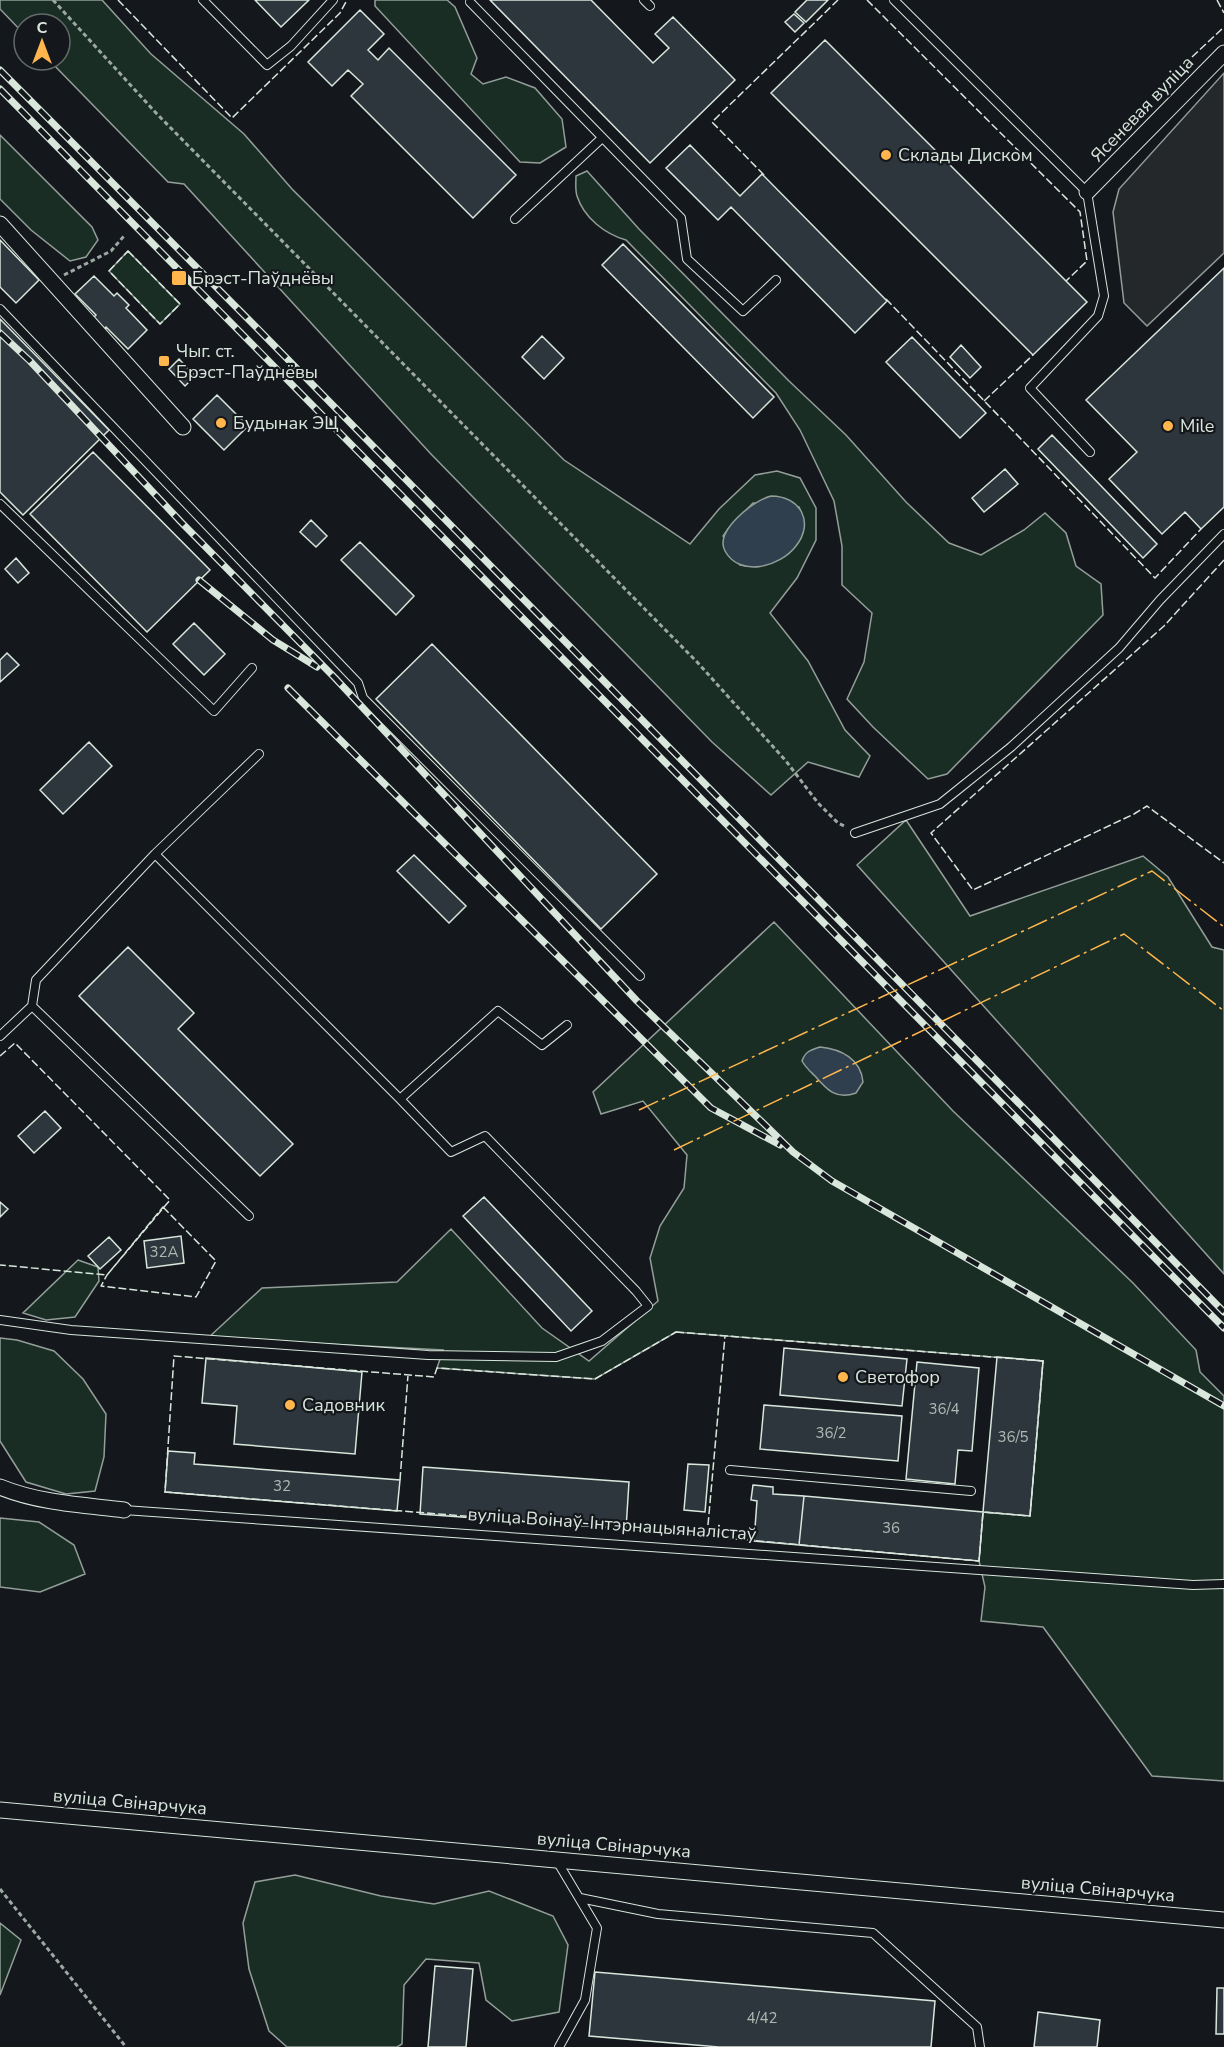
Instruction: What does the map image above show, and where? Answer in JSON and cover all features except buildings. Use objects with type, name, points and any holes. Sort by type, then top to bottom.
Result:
[{"type":"street","name":"Ясеневая вуліца","points":[[1087,192],[1224,53]]},
{"type":"street","points":[[0,224],[183,427]]},
{"type":"street","name":"вуліца Воінаў-Інтэрнацыяналістаў","points":[[0,1487],[66,1504],[124,1510]]},
{"type":"street","name":"вуліца Свінарчука","points":[[0,1810],[1224,1920]]},
{"type":"lane","points":[[203,0],[267,65],[291,46],[333,0]]},
{"type":"lane","points":[[894,0],[1087,192],[1104,296],[1098,316],[1029,388],[1090,452]]},
{"type":"lane","points":[[470,1],[681,218],[687,259],[743,310],[776,280]]},
{"type":"lane","points":[[515,219],[602,138]]},
{"type":"lane","points":[[0,309],[358,683],[363,698],[640,976]]},
{"type":"lane","points":[[0,504],[214,711],[252,668]]},
{"type":"lane","points":[[855,833],[940,804],[1002,754],[1067,698],[1119,648],[1160,600],[1224,534]]},
{"type":"lane","points":[[0,1036],[32,1006],[36,980],[155,854],[259,754]]},
{"type":"lane","points":[[0,1320],[71,1330],[417,1354],[556,1357],[602,1341],[648,1306],[485,1136],[451,1152],[155,854]]},
{"type":"lane","points":[[32,1006],[249,1216]]},
{"type":"lane","points":[[400,1099],[498,1011],[542,1045],[567,1025]]},
{"type":"lane","points":[[730,1470],[971,1491]]},
{"type":"lane","name":"вуліца Воінаў-Інтэрнацыяналістаў","points":[[124,1510],[1193,1586],[1224,1584]]},
{"type":"lane","points":[[556,1860],[597,1928],[585,2000],[559,2047]]},
{"type":"lane","points":[[579,1899],[658,1914],[873,1933],[977,2027],[980,2047]]},
{"type":"path","points":[[53,0],[156,113],[698,663],[838,823],[855,833]]},
{"type":"path","points":[[52,282],[111,251],[124,236]]},
{"type":"path","points":[[0,1889],[126,2047]]},
{"type":"green space","points":[[0,0],[102,0],[151,54],[244,134],[292,189],[564,460],[690,544],[719,509],[755,475],[777,471],[800,478],[816,508],[816,540],[797,578],[770,613],[808,661],[845,730],[870,756],[859,777],[808,762],[771,795],[712,742],[430,453],[184,184],[168,182],[61,72],[72,72],[72,12],[12,12],[12,22],[0,9]],"holes":[[[753,503],[799,507],[803,520],[802,532],[797,543],[778,560],[766,564],[740,565],[723,536]]]},
{"type":"green space","points":[[375,0],[447,0],[455,7],[477,58],[471,74],[483,84],[506,77],[535,88],[562,119],[566,147],[540,163],[520,162],[375,6]]},
{"type":"green space","points":[[0,135],[92,227],[98,240],[86,257],[70,261],[31,230],[0,199]]},
{"type":"green space","points":[[587,171],[639,229],[789,381],[846,435],[906,502],[949,543],[981,555],[1024,530],[1045,513],[1066,533],[1076,566],[1101,584],[1103,615],[947,774],[928,779],[847,699],[864,662],[872,613],[842,585],[842,546],[834,501],[800,430],[776,393],[626,240],[610,234],[590,218],[580,204],[576,189],[576,176]]},
{"type":"green space","points":[[128,251],[180,304],[160,324],[109,271]]},
{"type":"green space","points":[[906,820],[970,916],[1143,856],[1168,877],[1212,947],[1224,950],[1224,1274],[857,865]]},
{"type":"green space","points":[[774,922],[953,1111],[1133,1283],[1196,1350],[1200,1372],[1224,1396],[1224,1781],[1152,1776],[1043,1627],[981,1621],[985,1587],[979,1561],[983,1512],[1030,1515],[1043,1361],[676,1332],[595,1379],[437,1368],[443,1350],[208,1338],[262,1288],[397,1282],[451,1229],[542,1328],[589,1361],[658,1301],[650,1258],[660,1226],[684,1188],[687,1155],[643,1101],[601,1114],[593,1092]]},
{"type":"green space","points":[[78,1260],[98,1267],[99,1281],[75,1317],[46,1320],[23,1313]]},
{"type":"green space","points":[[0,1338],[17,1340],[54,1351],[83,1379],[106,1414],[104,1457],[95,1491],[66,1494],[26,1482],[0,1441]]},
{"type":"green space","points":[[0,1518],[39,1522],[74,1545],[85,1574],[40,1592],[0,1587]]},
{"type":"green space","points":[[295,1875],[381,1896],[434,1904],[489,1891],[553,1916],[568,1945],[559,2012],[512,2021],[486,2000],[479,1963],[426,1959],[404,1985],[402,2044],[397,2047],[287,2047],[269,2031],[249,1969],[243,1923],[255,1882]]},
{"type":"green space","points":[[0,1923],[21,1940],[0,1995]]},
{"type":"shaded area","points":[[1224,73],[1224,253],[1147,326],[1124,303],[1113,212],[1119,189]]},
{"type":"water","points":[[771,496],[790,500],[797,505],[804,520],[802,537],[789,553],[770,564],[750,567],[740,565],[725,551],[723,543],[725,535],[730,526],[746,510]]},
{"type":"water","points":[[820,1047],[835,1050],[854,1061],[863,1082],[856,1093],[843,1095],[832,1092],[805,1066],[802,1061],[806,1053]]},
{"type":"railway","points":[[0,70],[256,327],[1224,1312]]},
{"type":"railway","points":[[0,89],[1224,1328]]},
{"type":"railway","points":[[0,333],[30,361],[181,522],[335,678],[637,1001],[793,1152],[832,1181],[1224,1406]]},
{"type":"railway","points":[[199,580],[273,640],[317,667]]},
{"type":"railway","points":[[288,688],[711,1108],[780,1145]]},
{"type":"fence","points":[[118,0],[232,118],[340,13],[347,0]]},
{"type":"fence","points":[[764,175],[712,122],[838,0]]},
{"type":"fence","points":[[867,0],[1080,212],[1087,261],[1066,281]]},
{"type":"fence","points":[[1217,0],[1224,13]]},
{"type":"fence","points":[[1192,57],[1224,27]]},
{"type":"fence","points":[[128,251],[180,304],[160,324],[109,271],[128,251]]},
{"type":"fence","points":[[886,299],[1155,578],[1201,529]]},
{"type":"fence","points":[[984,401],[1033,355]]},
{"type":"fence","points":[[1224,560],[1164,626],[931,833],[973,890],[1147,806],[1224,863]]},
{"type":"fence","points":[[0,1056],[15,1043],[170,1200],[107,1275],[0,1265]]},
{"type":"fence","points":[[163,1207],[216,1261],[196,1297],[101,1286],[107,1275],[163,1207]]},
{"type":"fence","points":[[676,1332],[1043,1361],[1030,1516],[983,1512],[979,1561],[626,1529],[165,1492],[174,1356],[434,1377],[437,1368],[595,1379],[676,1332]]},
{"type":"fence","points":[[707,1536],[725,1336]]},
{"type":"fence","points":[[400,1480],[408,1375]]},
{"type":"power","points":[[639,1110],[1152,871],[1224,927]]},
{"type":"power","points":[[674,1150],[1124,934],[1224,1011]]},
{"type":"place","name":"Склады Диском","points":[[886,155]]},
{"type":"place","name":"Брэст-Паўднёвы","points":[[179,278]]},
{"type":"place","name":"Чыг. ст. Брэст-Паўднёвы","points":[[164,361]]},
{"type":"place","name":"Будынак ЭЦ","points":[[221,423]]},
{"type":"place","name":"Mile","points":[[1168,426]]},
{"type":"place","name":"Светофор","points":[[843,1377]]},
{"type":"place","name":"Садовник","points":[[290,1405]]}]
